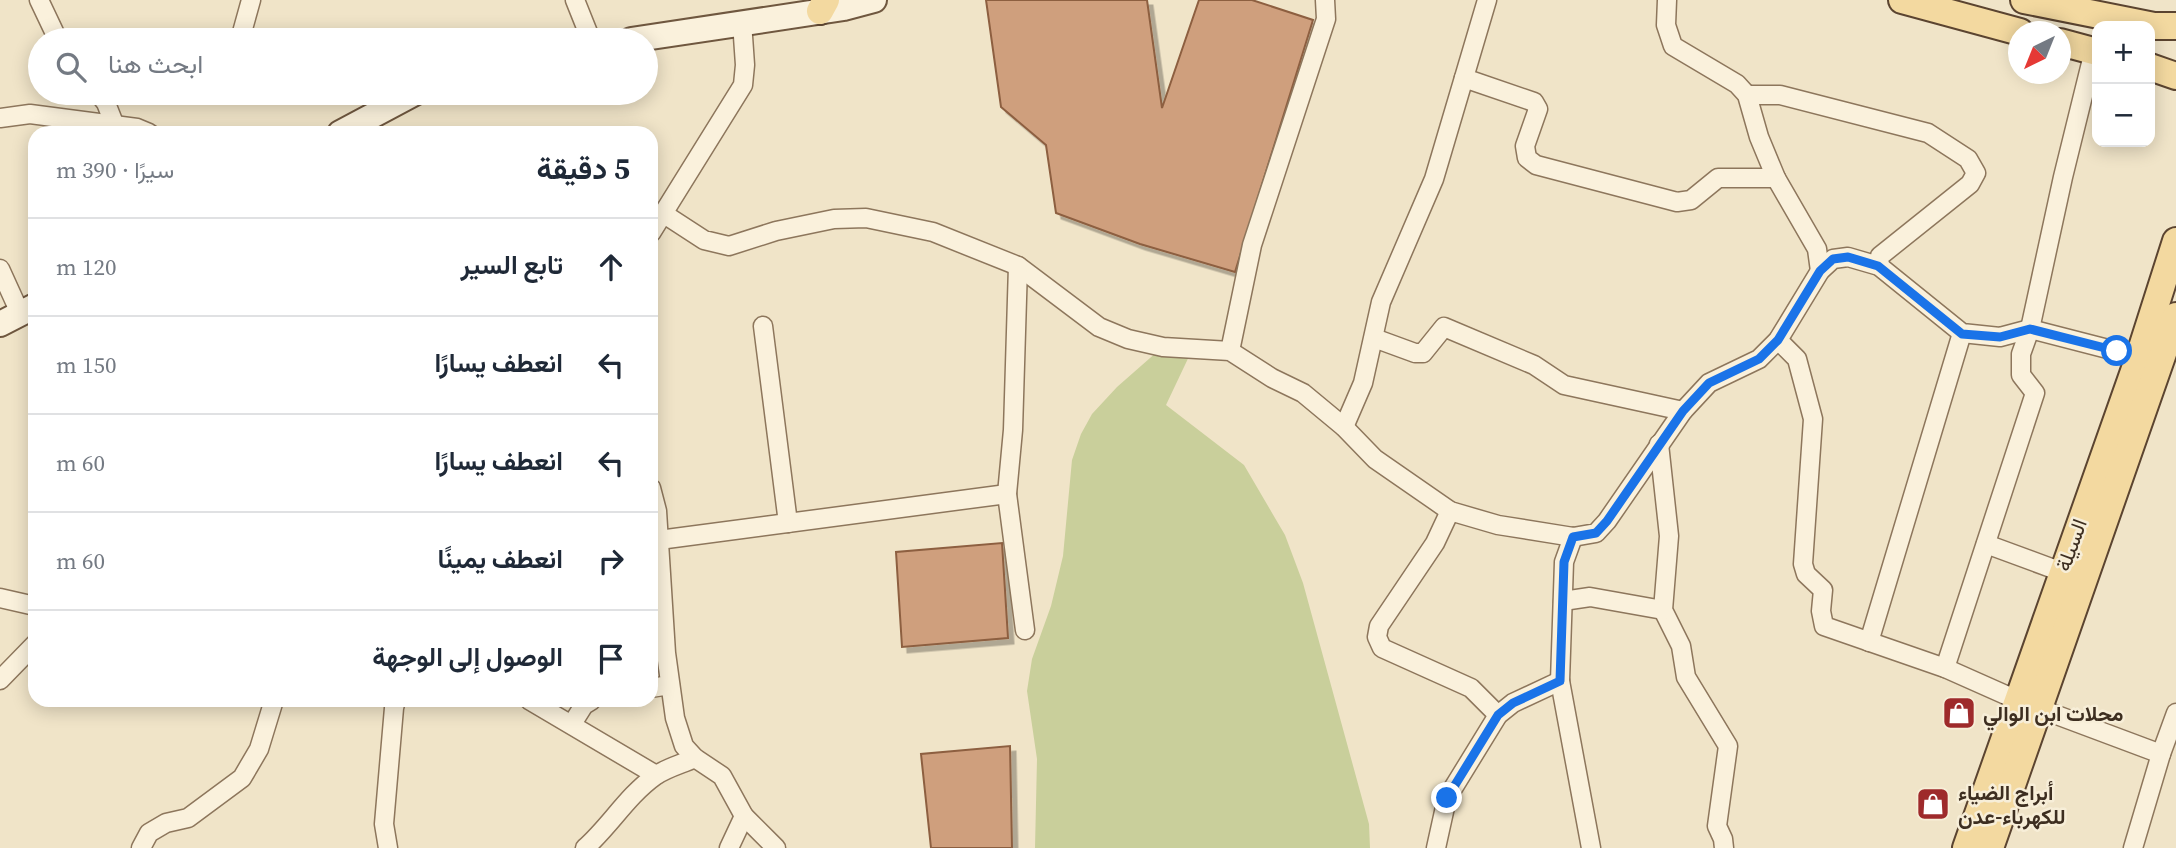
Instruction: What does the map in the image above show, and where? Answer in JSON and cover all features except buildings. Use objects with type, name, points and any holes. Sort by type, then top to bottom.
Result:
[{"type":"main road","points":[[658,36],[742,22],[815,6],[844,8],[874,0]]},
{"type":"main road","points":[[1902,0],[2008,29]]},
{"type":"main road","points":[[2024,0],[2154,26],[2176,26]]},
{"type":"main road","points":[[2071,45],[2092,51]]},
{"type":"main road","points":[[2155,69],[2176,76]]},
{"type":"main road","points":[[360,126],[395,105]]},
{"type":"main road","name":"السيلة","points":[[1990,848],[2062,572],[2139,357],[2176,241]]},
{"type":"main road","name":"السيلة","points":[[1966,848],[2028,704],[2176,316]]},
{"type":"street","points":[[39,0],[52,28]]},
{"type":"street","points":[[243,28],[251,0]]},
{"type":"street","points":[[575,0],[586,28]]},
{"type":"street","points":[[1230,351],[1252,245],[1326,19],[1325,0]]},
{"type":"street","points":[[1344,427],[1363,383],[1381,302],[1434,179],[1488,0]]},
{"type":"street","points":[[1667,0],[1666,25],[1672,46],[1737,84],[1747,95],[1759,137],[1776,178],[1818,249],[1820,271]]},
{"type":"street","points":[[658,223],[743,85],[745,65],[742,22]]},
{"type":"street","points":[[1945,668],[2035,393],[2021,375],[2021,354],[2030,329],[2063,177],[2092,67]]},
{"type":"street","points":[[1464,78],[1534,102],[1538,109],[1525,146],[1527,158],[1536,165],[1677,202],[1691,200],[1718,178],[1776,178]]},
{"type":"street","points":[[1747,95],[1780,95],[1928,133],[1968,159],[1976,173],[1970,184],[1880,256],[1878,266]]},
{"type":"street","points":[[107,105],[116,126]]},
{"type":"street","points":[[0,118],[30,114],[116,126]]},
{"type":"street","points":[[664,214],[704,240],[729,246],[776,231],[834,219],[866,218],[933,232],[1018,266],[1099,327],[1128,339],[1163,346],[1230,351],[1272,378],[1303,393],[1344,427],[1375,459],[1450,511],[1498,524],[1573,537],[1596,533],[1607,521],[1683,411],[1709,383],[1759,359],[1778,340],[1820,271],[1833,259],[1848,257],[1878,266],[1962,334],[2000,337],[2030,329],[2139,357]]},
{"type":"street","points":[[1018,266],[1013,430],[1007,494],[1025,630]]},
{"type":"street","points":[[0,269],[18,314]]},
{"type":"street","points":[[763,326],[788,523]]},
{"type":"street","points":[[1374,338],[1415,353],[1423,353],[1444,327],[1534,365],[1564,385],[1683,411]]},
{"type":"street","points":[[1869,642],[1962,334]]},
{"type":"street","points":[[1778,340],[1797,359],[1813,419],[1803,564],[1806,574],[1823,590],[1821,611],[1824,626],[1945,668],[2028,704],[2161,754]]},
{"type":"street","points":[[1659,444],[1669,536],[1663,610],[1681,646],[1686,677],[1728,746],[1717,826],[1724,848]]},
{"type":"street","points":[[659,540],[1007,494]]},
{"type":"street","points":[[1450,511],[1435,543],[1379,626],[1377,637],[1382,648],[1471,688],[1498,715]]},
{"type":"street","points":[[658,526],[666,653],[675,718],[684,746],[695,758],[722,776],[744,816],[776,848]]},
{"type":"street","points":[[1573,537],[1564,562],[1560,681],[1591,848]]},
{"type":"street","points":[[1986,544],[2062,572]]},
{"type":"street","points":[[1563,601],[1590,597],[1663,610]]},
{"type":"street","points":[[0,598],[28,604]]},
{"type":"street","points":[[0,680],[28,651]]},
{"type":"street","points":[[1436,848],[1447,798],[1498,715],[1513,703],[1560,681]]},
{"type":"street","points":[[658,687],[670,685]]},
{"type":"street","points":[[141,848],[149,833],[166,823],[188,818],[242,778],[259,749],[272,707]]},
{"type":"street","points":[[387,848],[384,824],[394,707]]},
{"type":"street","points":[[542,707],[656,775]]},
{"type":"street","points":[[572,724],[583,707]]},
{"type":"street","points":[[2133,848],[2176,713]]},
{"type":"street","points":[[585,848],[624,804],[656,775],[695,758]]},
{"type":"street","points":[[729,848],[744,816]]},
{"type":"green space","points":[[1193,348],[1166,405],[1244,465],[1285,535],[1303,583],[1369,824],[1370,848],[1035,848],[1037,759],[1027,691],[1032,659],[1051,606],[1063,556],[1072,460],[1081,434],[1092,414],[1117,387],[1158,351]]},
{"type":"place","name":"محلات ابن الوالي","points":[[1959,713]]},
{"type":"place","name":"أبراج الضياء للكهرباء-عدن","points":[[1933,804]]},
{"type":"route","points":[[1447,798],[1498,715],[1513,703],[1560,681],[1564,562],[1573,537],[1596,533],[1607,521],[1683,411],[1709,383],[1759,359],[1778,340],[1820,271],[1833,259],[1848,257],[1878,266],[1962,334],[2000,337],[2030,329],[2117,351]]}]
